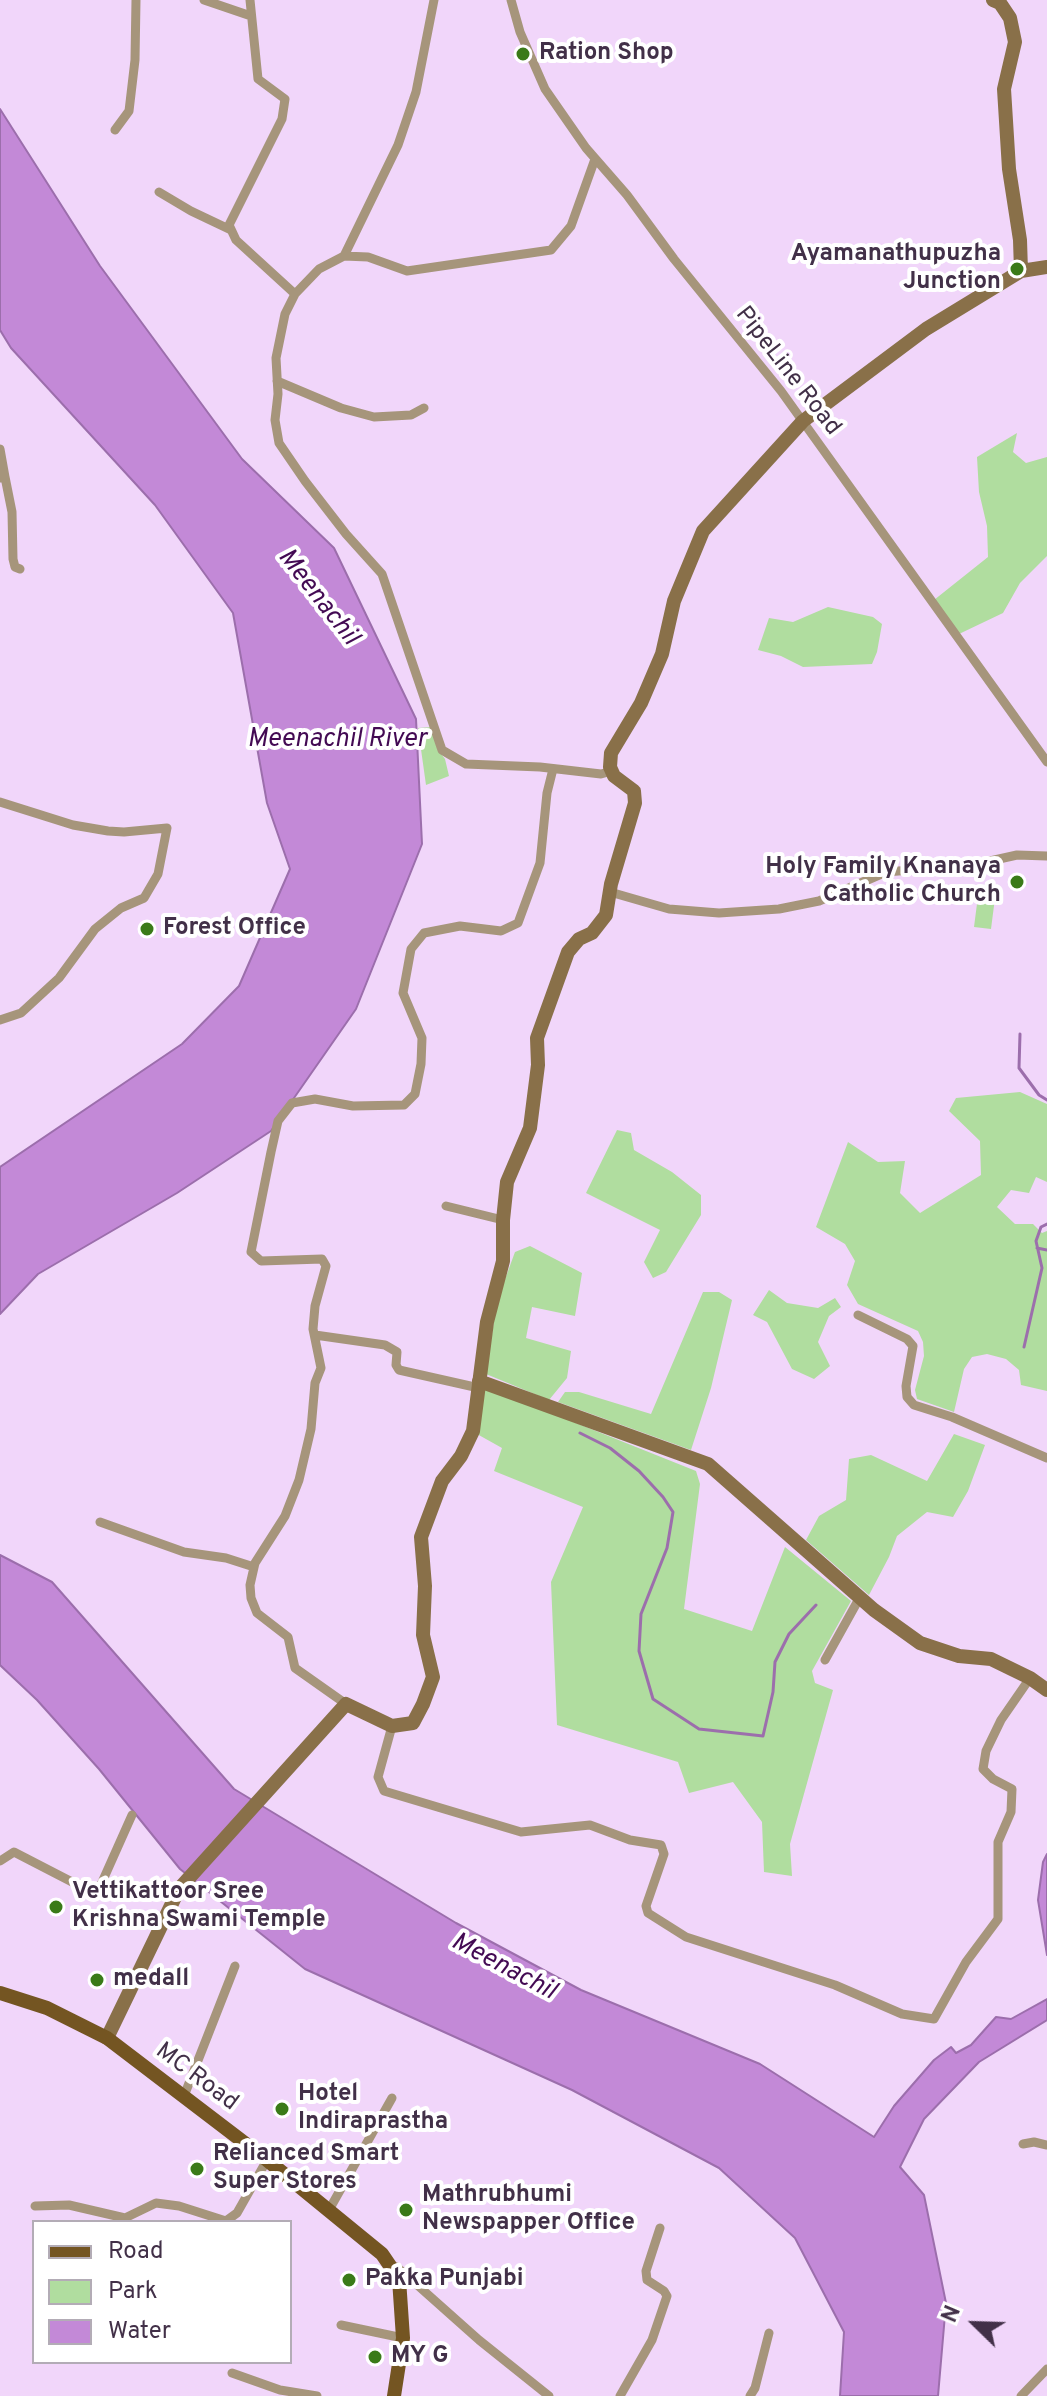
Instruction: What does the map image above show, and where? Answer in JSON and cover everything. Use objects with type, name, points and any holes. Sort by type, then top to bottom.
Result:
[{"type":"main road","points":[[993,0],[1000,3],[1010,18],[1015,42],[1004,89],[1009,169],[1020,240],[1021,271]]},
{"type":"main road","points":[[107,2038],[179,1889],[346,1704],[392,1726],[413,1723],[433,1677],[423,1635],[425,1586],[421,1537],[442,1481],[461,1456],[473,1431],[487,1322],[503,1261],[507,1182],[530,1128],[538,1065],[537,1038],[568,952],[579,939],[592,933],[606,915],[635,803],[634,791],[614,776],[611,753],[641,703],[662,654],[674,601],[703,531],[803,421],[926,329],[1021,271],[1047,267]]},
{"type":"main road","points":[[479,1384],[708,1464],[860,1597],[920,1643],[959,1656],[991,1659],[1047,1690]]},
{"type":"main road","name":"MC Road","points":[[0,1993],[47,2008],[107,2038],[267,2160],[382,2254],[399,2279],[403,2338],[394,2396]]},
{"type":"street","points":[[115,130],[129,111],[135,60],[136,0]]},
{"type":"street","points":[[204,0],[251,16]]},
{"type":"street","points":[[250,0],[258,79],[285,99],[282,119],[229,225],[236,240],[295,294]]},
{"type":"street","points":[[344,256],[398,145],[416,92],[434,0]]},
{"type":"street","name":"PipeLine Road","points":[[511,0],[520,32],[545,89],[595,159],[627,195],[803,421],[1047,762]]},
{"type":"street","points":[[595,159],[571,226],[551,250],[407,271],[368,257],[344,256],[319,269],[295,294],[285,314],[276,358],[275,420],[279,443],[305,481],[382,574],[400,623],[409,661],[422,688],[442,750],[466,764],[601,774],[612,771]]},
{"type":"street","points":[[159,192],[231,230]]},
{"type":"street","points":[[277,381],[341,408],[374,417],[411,415],[424,408]]},
{"type":"street","points":[[0,449],[3,478],[12,512],[13,559],[15,567],[20,569]]},
{"type":"street","points":[[346,1704],[295,1668],[288,1637],[257,1613],[251,1598],[254,1567],[285,1516],[299,1480],[311,1429],[315,1383],[321,1368],[315,1335],[315,1306],[326,1266],[322,1259],[261,1261],[251,1252],[278,1121],[292,1103],[315,1099],[353,1106],[404,1105],[415,1094],[422,1038],[403,993],[411,949],[424,933],[460,926],[501,931],[518,923],[540,863],[547,793],[553,769]]},
{"type":"street","points":[[0,802],[73,825],[108,831],[167,828],[158,874],[144,898],[121,908],[95,929],[59,978],[21,1013],[0,1020]]},
{"type":"street","points":[[610,892],[669,909],[719,913],[779,909],[819,901],[886,872],[972,865],[1017,855],[1047,856]]},
{"type":"street","points":[[446,1206],[503,1220]]},
{"type":"street","points":[[858,1315],[907,1339],[913,1346],[906,1386],[907,1397],[914,1405],[952,1417],[1047,1458]]},
{"type":"street","points":[[315,1335],[385,1345],[397,1352],[396,1365],[399,1370],[479,1384]]},
{"type":"street","points":[[100,1522],[184,1552],[226,1558],[254,1567]]},
{"type":"street","points":[[825,1660],[860,1597]]},
{"type":"street","points":[[392,1726],[378,1777],[384,1791],[521,1832],[590,1825],[630,1840],[661,1845],[664,1854],[646,1906],[648,1913],[686,1937],[835,1985],[902,2014],[934,2019],[966,1962],[998,1919],[998,1842],[1011,1812],[1012,1789],[993,1779],[983,1769],[986,1751],[1001,1720],[1030,1678]]},
{"type":"street","points":[[0,1861],[14,1852],[74,1883],[99,1889],[132,1815]]},
{"type":"street","points":[[184,2096],[235,1966]]},
{"type":"street","points":[[329,2210],[392,2098]]},
{"type":"street","points":[[1023,2144],[1034,2142],[1047,2145]]},
{"type":"street","points":[[227,2220],[237,2213],[267,2160]]},
{"type":"street","points":[[35,2206],[69,2205],[125,2218],[156,2203],[179,2206],[223,2220]]},
{"type":"street","points":[[620,2396],[652,2340],[667,2296],[647,2280],[646,2271],[660,2228]]},
{"type":"street","points":[[382,2254],[479,2340],[549,2396]]},
{"type":"street","points":[[341,2325],[403,2338]]},
{"type":"street","points":[[750,2396],[755,2388],[769,2333]]},
{"type":"street","points":[[1021,2396],[1047,2369]]},
{"type":"street","points":[[232,2373],[280,2390],[317,2396]]},
{"type":"green space","points":[[1017,433],[1013,452],[1026,463],[1047,457],[1047,556],[1020,583],[1003,613],[959,634],[934,600],[988,557],[977,457]]},
{"type":"green space","points":[[828,607],[873,617],[882,624],[872,664],[803,667],[781,656],[758,650],[769,618],[793,622]]},
{"type":"green space","points":[[432,727],[449,776],[426,785],[418,728]]},
{"type":"green space","points":[[978,896],[995,898],[991,929],[974,927]]},
{"type":"green space","points":[[1020,1092],[1047,1104],[1047,1182],[1036,1177],[1029,1193],[1011,1190],[997,1207],[1015,1224],[1033,1224],[1042,1233],[1047,1231],[1047,1391],[1021,1385],[1019,1370],[1006,1359],[987,1354],[972,1357],[964,1369],[954,1412],[917,1399],[915,1390],[924,1356],[918,1331],[858,1304],[847,1285],[855,1261],[845,1244],[816,1227],[848,1142],[878,1162],[905,1161],[900,1193],[920,1213],[981,1175],[980,1141],[949,1111],[956,1098]]},
{"type":"green space","points":[[617,1130],[631,1133],[634,1150],[672,1172],[701,1195],[701,1215],[666,1272],[653,1278],[644,1262],[660,1230],[586,1193]]},
{"type":"green space","points":[[530,1246],[582,1273],[575,1316],[532,1307],[526,1338],[571,1351],[567,1378],[549,1400],[486,1374],[497,1301],[515,1252]]},
{"type":"green space","points":[[769,1290],[787,1303],[818,1308],[835,1298],[841,1307],[829,1316],[818,1342],[830,1366],[814,1379],[792,1369],[767,1322],[753,1315]]},
{"type":"green space","points":[[703,1292],[719,1292],[732,1300],[711,1388],[691,1450],[558,1402],[565,1392],[579,1392],[651,1414]]},
{"type":"green space","points":[[486,1387],[696,1471],[700,1484],[684,1609],[752,1631],[785,1547],[851,1601],[812,1671],[815,1683],[833,1690],[790,1844],[792,1876],[764,1872],[762,1822],[733,1782],[689,1793],[678,1762],[557,1725],[551,1582],[583,1507],[494,1471],[502,1448],[477,1434],[481,1392]]},
{"type":"green space","points":[[954,1434],[985,1445],[968,1491],[953,1517],[927,1512],[897,1536],[869,1595],[806,1540],[819,1516],[846,1500],[849,1459],[871,1455],[927,1481]]},
{"type":"water","name":"Meenachil River","points":[[0,109],[100,266],[242,459],[334,548],[416,719],[422,844],[356,1009],[271,1131],[177,1193],[38,1274],[0,1314],[0,1167],[182,1044],[239,986],[290,869],[267,803],[233,613],[155,505],[11,348],[0,330]]},
{"type":"water","name":"Meenachil","points":[[0,1555],[52,1582],[234,1789],[456,1923],[581,1990],[760,2064],[874,2137],[894,2106],[934,2060],[951,2047],[956,2053],[971,2045],[996,2017],[1011,2019],[1047,1999],[1047,2020],[979,2062],[924,2119],[900,2167],[924,2195],[946,2303],[938,2396],[840,2396],[844,2332],[795,2238],[719,2168],[572,2090],[305,1969],[180,1869],[99,1769],[37,1700],[0,1665]]},
{"type":"water","points":[[1047,1854],[1047,1955],[1038,1900]]},
{"type":"waterway","points":[[1020,1034],[1019,1068],[1039,1095],[1047,1100]]},
{"type":"waterway","points":[[1024,1347],[1042,1268],[1036,1241],[1041,1227],[1047,1224]]},
{"type":"waterway","points":[[1037,1248],[1047,1250]]},
{"type":"waterway","points":[[580,1433],[610,1448],[639,1471],[673,1512],[667,1548],[641,1614],[639,1651],[653,1699],[699,1729],[763,1736],[773,1692],[775,1662],[789,1634],[816,1605]]},
{"type":"place","name":"Ration Shop","points":[[523,54]]},
{"type":"place","name":"Ayamanathupuzha Junction","points":[[1017,269]]},
{"type":"place","name":"Holy Family Knanaya Catholic Church","points":[[1017,882]]},
{"type":"place","name":"Forest Office","points":[[147,929]]},
{"type":"place","name":"Vettikattoor Sree Krishna Swami Temple","points":[[56,1907]]},
{"type":"place","name":"medall","points":[[97,1980]]},
{"type":"place","name":"Hotel Indiraprastha","points":[[282,2109]]},
{"type":"place","name":"Relianced Smart Super Stores","points":[[197,2169]]},
{"type":"place","name":"Mathrubhumi Newspapper Office","points":[[406,2210]]},
{"type":"place","name":"Pakka Punjabi","points":[[349,2280]]},
{"type":"place","name":"MY G","points":[[375,2357]]}]
